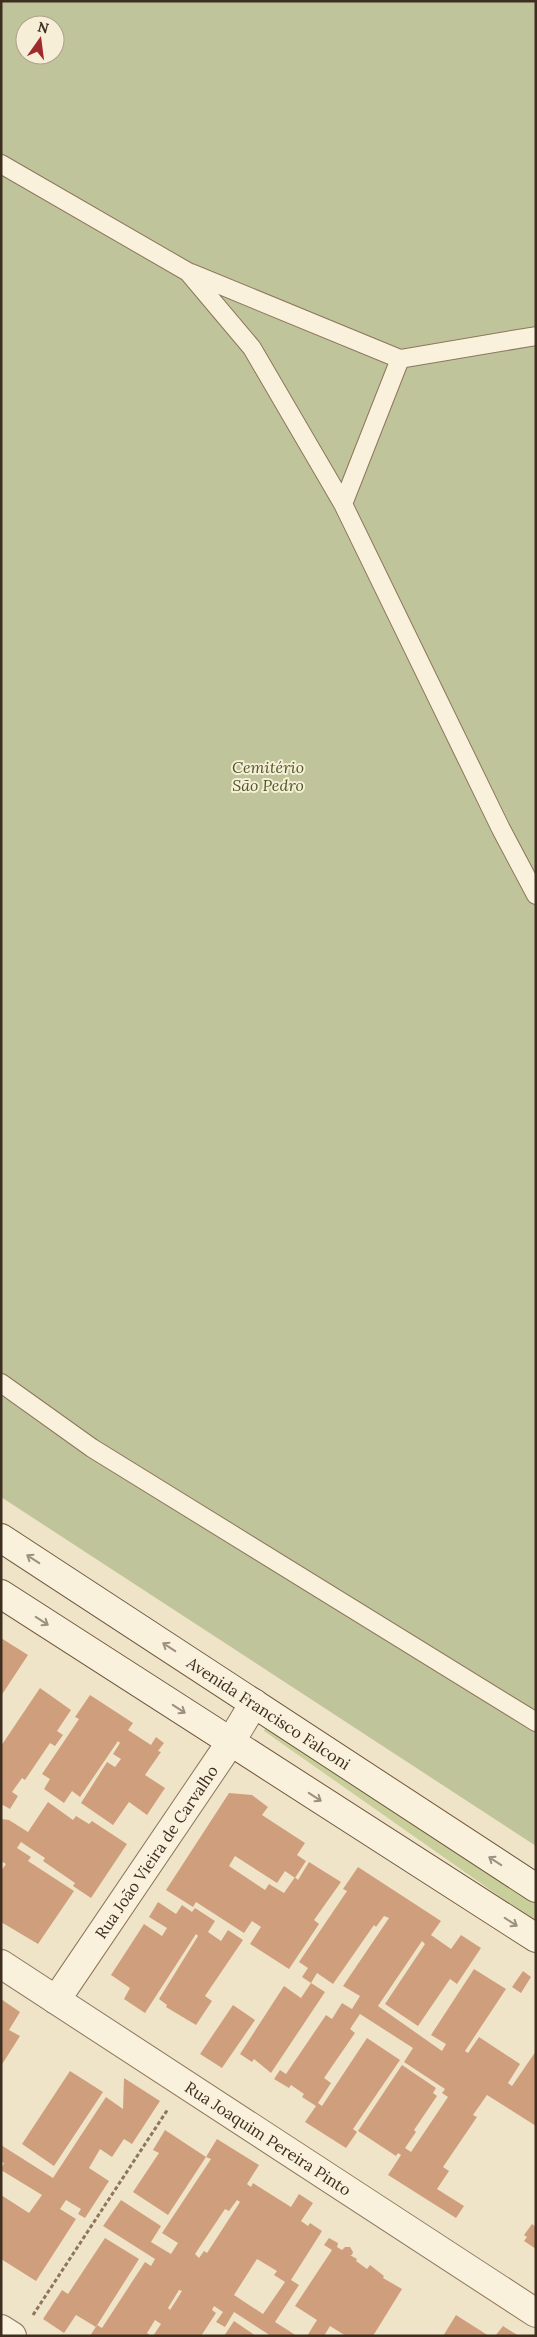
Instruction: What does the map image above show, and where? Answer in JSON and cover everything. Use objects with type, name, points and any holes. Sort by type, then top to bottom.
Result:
[{"type":"main road","name":"Avenida Francisco Falconi","points":[[1,1538],[536,1888]]},
{"type":"main road","points":[[1,1594],[536,1938]]},
{"type":"main road","name":"Rua João Vieira de Carvalho","points":[[56,2000],[230,1742],[254,1703]]},
{"type":"main road","name":"Rua Joaquim Pereira Pinto","points":[[1,1964],[536,2312]]},
{"type":"main road","points":[[1,2329],[21,2328]]},
{"type":"lane","points":[[1,164],[188,272],[400,359],[536,336]]},
{"type":"lane","points":[[188,272],[252,348],[343,504],[501,829],[536,894]]},
{"type":"lane","points":[[343,504],[400,359]]},
{"type":"lane","points":[[1,1382],[92,1448],[536,1722]]},
{"type":"path","points":[[21,2328],[185,2084]]},
{"type":"green space","name":"Cemitério São Pedro","points":[[1,1],[536,1],[536,1846],[1,1497]]},
{"type":"green space","points":[[268,1721],[536,1899],[536,1922],[264,1731]]},
{"type":"building","points":[[1,1638],[28,1655],[1,1696]]},
{"type":"building","points":[[40,1688],[71,1710],[57,1731],[63,1735],[55,1746],[50,1743],[25,1780],[22,1778],[12,1792],[18,1796],[10,1809],[1,1804],[1,1746]]},
{"type":"building","points":[[90,1695],[133,1723],[128,1730],[151,1745],[156,1737],[164,1743],[158,1751],[161,1752],[145,1775],[165,1788],[147,1815],[129,1802],[113,1825],[81,1803],[107,1762],[115,1767],[121,1759],[113,1754],[120,1743],[118,1741],[80,1797],[72,1791],[64,1803],[44,1789],[50,1779],[42,1774],[79,1719],[75,1717]]},
{"type":"building","points":[[229,1793],[252,1795],[268,1807],[262,1815],[305,1843],[297,1855],[306,1861],[295,1877],[298,1880],[309,1862],[341,1882],[314,1920],[319,1924],[289,1969],[250,1944],[261,1927],[252,1921],[244,1933],[196,1902],[193,1907],[166,1890]],"holes":[[[235,1856],[277,1883],[285,1871],[295,1878],[284,1893],[269,1884],[265,1890],[229,1866]]]},
{"type":"building","points":[[48,1802],[73,1820],[76,1816],[89,1824],[92,1821],[127,1844],[91,1898],[73,1886],[75,1883],[43,1861],[45,1858],[21,1842],[17,1848],[31,1857],[28,1861],[74,1891],[38,1944],[1,1922],[1,1871],[6,1864],[1,1861],[1,1819],[9,1820],[28,1832]]},
{"type":"building","points":[[358,1867],[441,1921],[431,1935],[451,1949],[461,1935],[481,1948],[457,1984],[450,1979],[418,2026],[385,2004],[425,1944],[422,1941],[378,2006],[442,2051],[446,2044],[431,2035],[474,1969],[506,1989],[465,2051],[468,2053],[479,2037],[520,2064],[508,2083],[512,2086],[536,2051],[536,2126],[487,2095],[473,2115],[477,2117],[443,2167],[449,2171],[437,2189],[464,2206],[456,2218],[388,2175],[401,2155],[398,2153],[396,2156],[358,2131],[402,2065],[436,2088],[433,2093],[437,2096],[414,2130],[416,2132],[405,2148],[411,2152],[448,2097],[442,2093],[445,2089],[404,2062],[413,2048],[360,2014],[350,2029],[355,2033],[324,2078],[331,2083],[318,2103],[322,2106],[367,2038],[400,2060],[353,2129],[357,2132],[346,2148],[305,2122],[316,2106],[302,2097],[304,2094],[291,2085],[289,2088],[274,2079],[280,2070],[286,2074],[326,2015],[332,2019],[342,2003],[352,2009],[360,1996],[343,1986],[389,1918],[384,1916],[376,1927],[374,1925],[333,1984],[317,1973],[311,1983],[302,1977],[308,1968],[299,1962],[347,1891],[343,1889]]},
{"type":"building","points":[[158,1902],[176,1914],[182,1905],[192,1912],[195,1908],[215,1921],[208,1932],[221,1941],[228,1930],[243,1940],[205,1996],[212,2001],[196,2025],[166,2007],[167,2005],[159,1999],[198,1936],[196,1934],[145,2013],[124,1999],[130,1988],[111,1975],[144,1924],[162,1936],[167,1928],[149,1917]]},
{"type":"building","points":[[523,1971],[531,1977],[521,1993],[512,1987]]},
{"type":"building","points":[[311,1983],[325,1992],[271,2073],[254,2059],[252,2062],[240,2054],[284,1986],[301,1998]]},
{"type":"building","points":[[1,1999],[20,2012],[9,2030],[20,2036],[1,2066]]},
{"type":"building","points":[[233,2005],[255,2020],[222,2068],[200,2054]]},
{"type":"building","points":[[70,2071],[103,2092],[54,2166],[22,2144]]},
{"type":"building","points":[[124,2078],[160,2101],[132,2144],[124,2139],[112,2157],[100,2149],[89,2168],[109,2181],[85,2218],[78,2214],[81,2209],[66,2200],[60,2209],[76,2219],[36,2281],[1,2259],[1,2195],[29,2213],[42,2195],[1,2170],[4,2163],[1,2161],[1,2145],[53,2178],[106,2097],[123,2109]]},
{"type":"building","points":[[165,2130],[206,2157],[168,2215],[133,2192],[159,2153],[153,2150]]},
{"type":"building","points":[[217,2139],[259,2165],[247,2184],[251,2187],[253,2183],[291,2207],[299,2194],[313,2203],[301,2221],[308,2226],[310,2223],[322,2231],[291,2280],[299,2285],[275,2322],[297,2336],[271,2336],[234,2312],[225,2327],[216,2322],[223,2312],[214,2306],[212,2310],[216,2313],[201,2336],[153,2336],[161,2324],[155,2320],[147,2333],[151,2336],[90,2336],[97,2325],[102,2328],[145,2262],[151,2266],[155,2259],[103,2226],[121,2200],[161,2226],[151,2242],[171,2254],[178,2243],[162,2233],[211,2159],[206,2157]],"holes":[[[237,2200],[240,2202],[207,2253],[204,2251],[199,2258],[195,2254],[225,2209],[229,2211]],[[257,2259],[277,2271],[274,2275],[285,2282],[263,2314],[234,2295]],[[179,2290],[182,2291],[170,2310],[168,2308]]]},
{"type":"building","points":[[532,2224],[536,2227],[536,2249],[524,2241],[527,2237],[524,2235]]},
{"type":"building","points":[[105,2238],[139,2259],[96,2327],[76,2315],[64,2333],[43,2319],[62,2290],[68,2294]]},
{"type":"building","points":[[329,2238],[338,2243],[337,2247],[342,2250],[345,2247],[350,2247],[353,2252],[350,2255],[357,2259],[356,2261],[367,2269],[370,2265],[384,2276],[383,2278],[402,2289],[373,2336],[346,2336],[330,2326],[324,2336],[307,2336],[317,2320],[295,2306],[332,2250],[324,2245]]},
{"type":"building","points":[[456,2315],[489,2336],[443,2336]]},
{"type":"building","points":[[234,2321],[256,2336],[224,2336]]},
{"type":"building","points":[[503,2326],[519,2336],[495,2336]]}]
